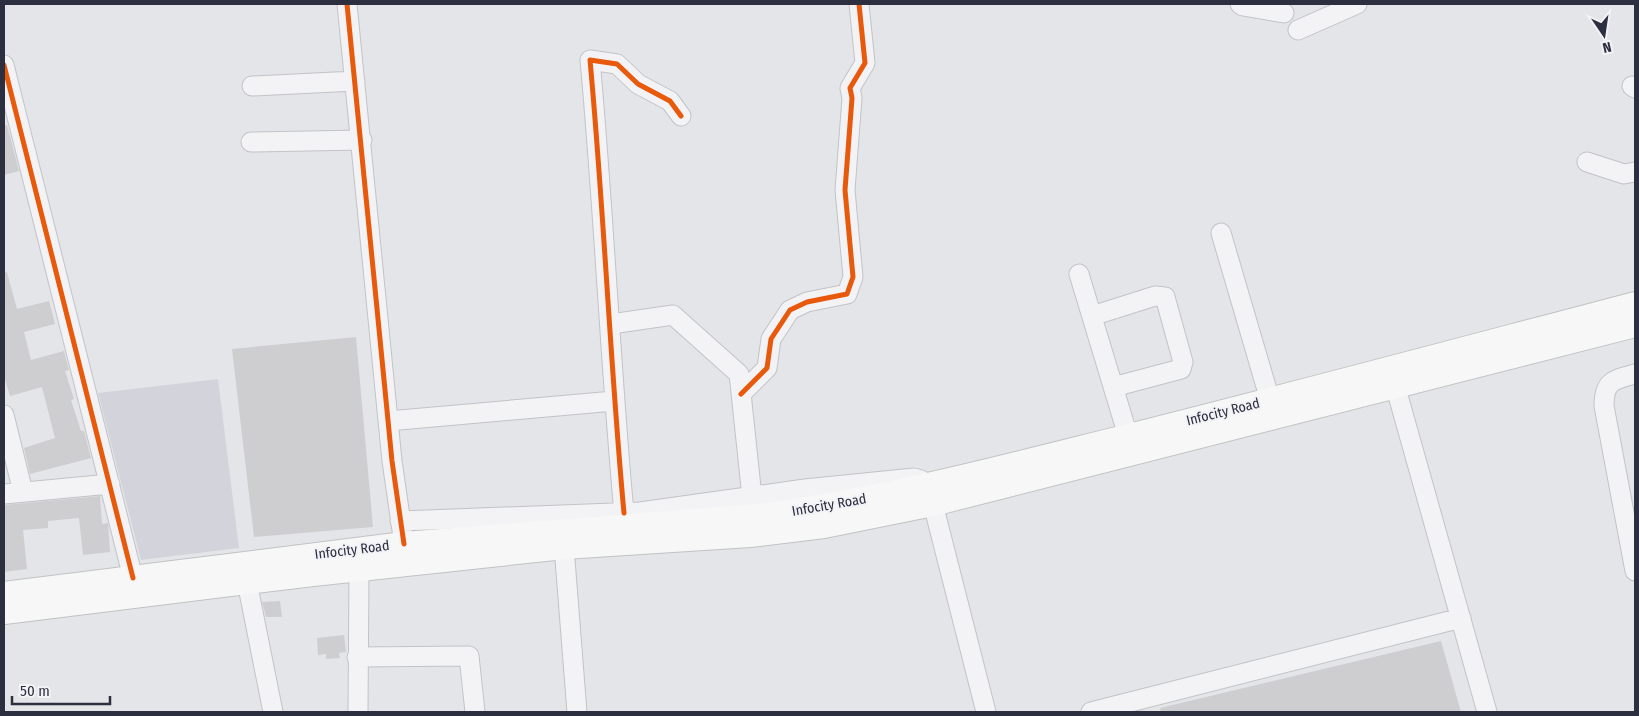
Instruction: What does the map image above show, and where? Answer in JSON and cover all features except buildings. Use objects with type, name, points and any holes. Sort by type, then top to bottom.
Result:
[{"type":"main road","name":"Infocity Road","points":[[4,612],[247,582],[564,547],[681,531],[798,510],[935,494],[1067,461],[1395,385],[1635,304]]},
{"type":"main road","name":"Infocity Road","points":[[1067,461],[1128,436],[1270,400],[1503,348],[1635,325]]},
{"type":"main road","name":"Infocity Road","points":[[4,594],[402,533],[681,531]]},
{"type":"street","points":[[347,4],[362,140],[388,421],[402,533],[624,513],[914,478],[935,494],[986,712]]},
{"type":"street","points":[[741,394],[767,368],[772,339],[790,310],[807,302],[847,294],[853,278],[845,190],[852,98],[850,88],[865,63],[859,4]]},
{"type":"street","points":[[1240,4],[1284,13]]},
{"type":"street","points":[[1298,30],[1357,4]]},
{"type":"street","points":[[624,513],[614,401],[611,324],[602,196],[590,60],[617,64],[638,84],[670,101],[681,116]]},
{"type":"street","points":[[4,65],[132,574],[4,584]]},
{"type":"street","points":[[252,86],[355,81]]},
{"type":"street","points":[[252,142],[362,140]]},
{"type":"street","points":[[1587,162],[1624,174],[1635,172]]},
{"type":"street","points":[[1221,233],[1270,400]]},
{"type":"street","points":[[1079,274],[1128,436]]},
{"type":"street","points":[[1092,316],[1155,296],[1165,297],[1183,362],[1181,369],[1113,387]]},
{"type":"street","points":[[611,324],[673,315],[739,374],[752,497]]},
{"type":"street","points":[[1635,374],[1610,383],[1604,392],[1604,406],[1627,487],[1635,572]]},
{"type":"street","points":[[1395,385],[1487,712]]},
{"type":"street","points":[[388,421],[614,401]]},
{"type":"street","points":[[4,415],[23,492]]},
{"type":"street","points":[[4,494],[110,484]]},
{"type":"street","points":[[564,547],[577,712]]},
{"type":"street","points":[[358,712],[359,570]]},
{"type":"street","points":[[247,582],[273,712]]},
{"type":"street","points":[[1090,712],[1461,618]]},
{"type":"street","points":[[358,657],[469,656],[475,712]]},
{"type":"shaded area","points":[[218,379],[239,548],[141,560],[98,393]]},
{"type":"cycle path","points":[[347,4],[392,461],[404,544]]},
{"type":"cycle path","points":[[741,394],[767,368],[771,339],[790,310],[807,302],[847,294],[853,277],[845,190],[852,98],[850,88],[865,63],[859,4]]},
{"type":"cycle path","points":[[624,513],[590,60],[617,64],[638,84],[670,101],[681,116]]},
{"type":"cycle path","points":[[4,65],[133,578]]}]
